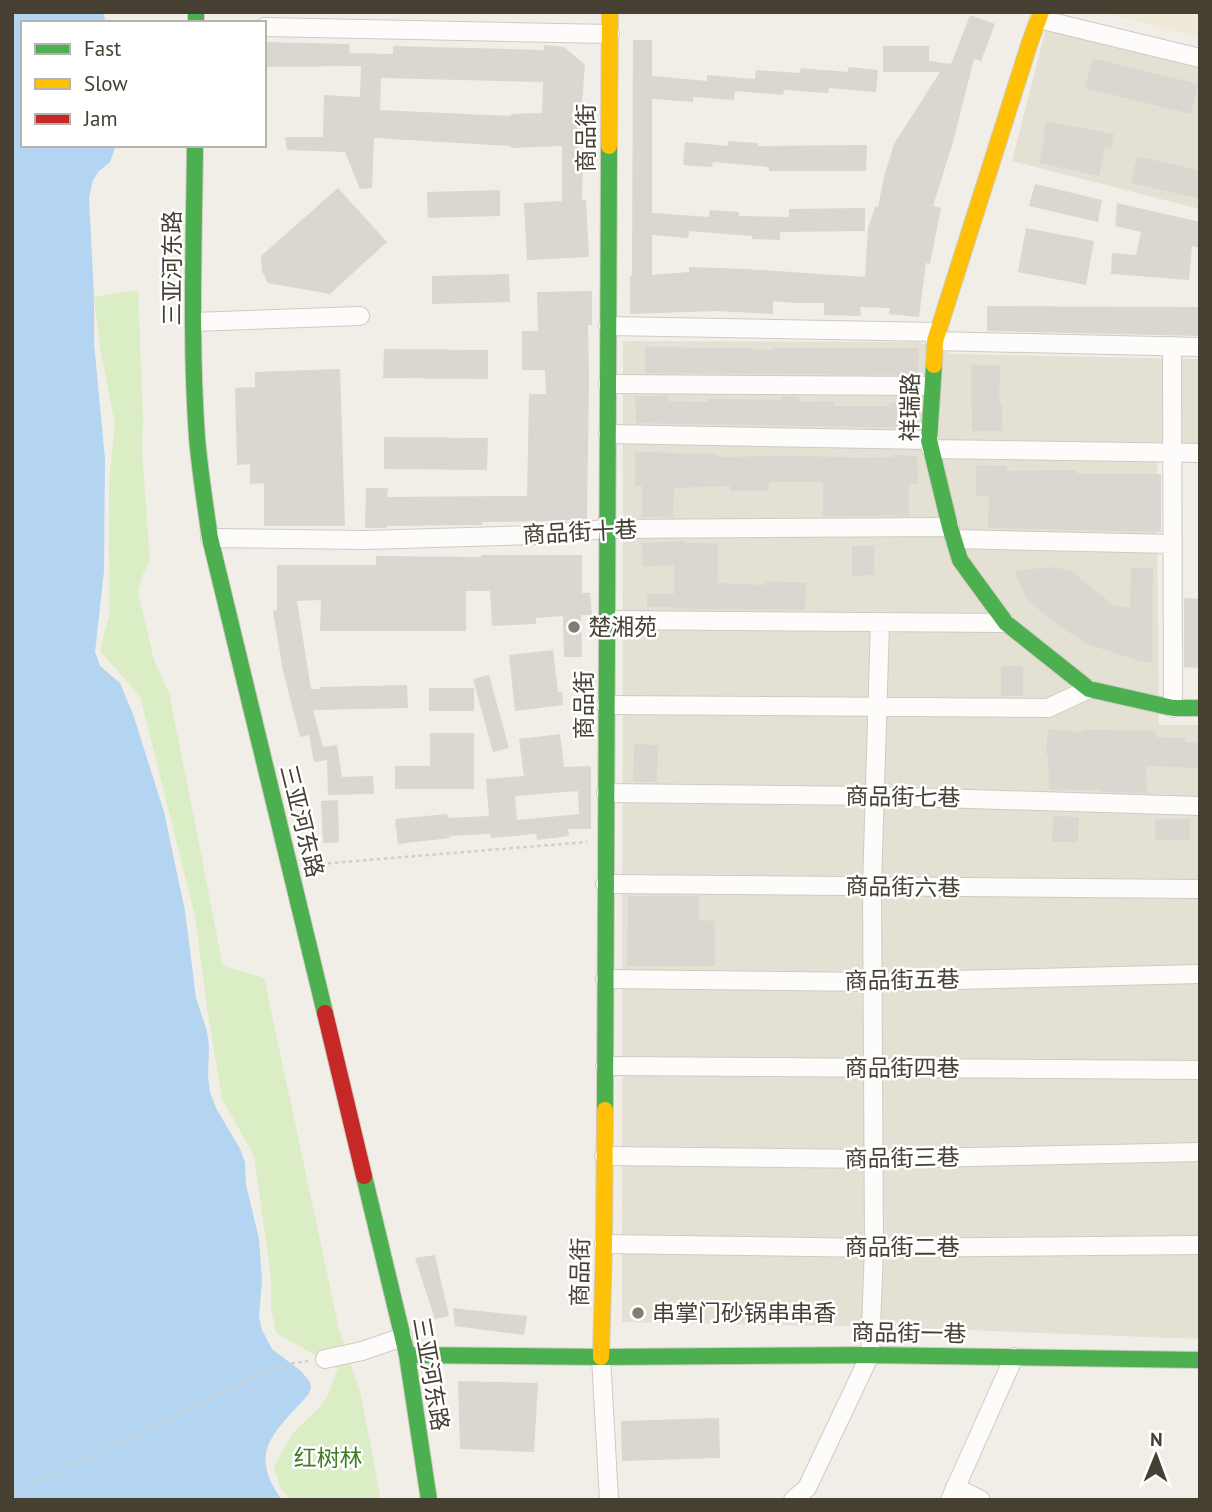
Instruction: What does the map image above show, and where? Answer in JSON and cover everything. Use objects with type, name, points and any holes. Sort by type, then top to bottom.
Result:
[{"type":"street","name":"商品街","points":[[601,1357],[604,1244],[610,12]]},
{"type":"street","points":[[1040,16],[1200,58]]},
{"type":"street","name":"祥瑞路","points":[[1040,16],[936,337],[930,444],[960,560],[1006,623],[1089,689],[1173,708],[1200,708]]},
{"type":"street","points":[[266,27],[610,34]]},
{"type":"street","name":"三亚河东路","points":[[195,147],[195,395],[202,492],[210,538],[403,1337],[429,1500]]},
{"type":"street","points":[[194,322],[360,316]]},
{"type":"street","points":[[608,326],[1200,347]]},
{"type":"street","points":[[1172,346],[1173,708]]},
{"type":"street","points":[[608,384],[932,386]]},
{"type":"street","points":[[608,434],[1200,453]]},
{"type":"street","name":"商品街十巷","points":[[210,538],[366,540],[533,535],[607,529],[952,533],[1173,544]]},
{"type":"street","points":[[607,620],[1006,623]]},
{"type":"street","points":[[793,1500],[807,1488],[870,1354],[874,1248],[872,886],[880,622]]},
{"type":"street","points":[[606,705],[1048,708],[1089,689]]},
{"type":"street","name":"商品街七巷","points":[[606,793],[874,796],[1200,806]]},
{"type":"street","name":"商品街六巷","points":[[606,884],[1200,889]]},
{"type":"street","name":"商品街五巷","points":[[605,979],[872,982],[1200,974]]},
{"type":"street","name":"商品街四巷","points":[[605,1066],[1200,1070]]},
{"type":"street","name":"商品街三巷","points":[[604,1156],[874,1159],[1200,1152]]},
{"type":"street","name":"商品街二巷","points":[[604,1244],[874,1248],[1200,1245]]},
{"type":"street","points":[[325,1359],[362,1351],[403,1337]]},
{"type":"street","name":"商品街一巷","points":[[407,1355],[601,1357],[870,1354],[1200,1360]]},
{"type":"street","points":[[601,1357],[609,1500]]},
{"type":"street","points":[[981,1500],[953,1494],[1014,1357]]},
{"type":"path","points":[[290,867],[606,841]]},
{"type":"path","points":[[12,1492],[282,1365],[325,1359]]},
{"type":"shaded area","points":[[1101,12],[1200,12],[1200,38]]},
{"type":"shaded area","points":[[1046,28],[1200,67],[1200,209],[1012,161]]},
{"type":"shaded area","points":[[623,341],[918,342],[953,354],[1200,359],[1200,450],[1158,448],[1157,497],[1159,725],[1200,725],[1200,1339],[887,1327],[622,1322]]},
{"type":"green space","name":"红树林","points":[[138,290],[142,452],[150,560],[138,592],[154,660],[169,693],[223,966],[264,978],[339,1329],[360,1392],[381,1500],[292,1500],[280,1488],[274,1467],[292,1434],[322,1405],[338,1368],[276,1333],[254,1156],[222,1100],[195,916],[140,696],[100,651],[109,616],[109,482],[115,424],[100,347],[94,297]]},
{"type":"water","points":[[12,12],[103,12],[105,21],[21,21],[21,147],[115,147],[110,162],[93,180],[89,198],[94,343],[105,459],[104,571],[95,652],[100,666],[120,683],[133,714],[164,812],[185,911],[196,998],[207,1031],[210,1092],[245,1162],[246,1185],[259,1239],[262,1280],[259,1317],[262,1330],[272,1349],[301,1371],[310,1382],[311,1388],[276,1431],[266,1455],[266,1468],[271,1483],[282,1500],[12,1500]]},
{"type":"building","points":[[970,15],[995,24],[981,61],[974,59],[933,206],[941,208],[930,264],[926,263],[919,317],[889,314],[890,308],[860,307],[861,316],[824,315],[824,303],[773,301],[773,314],[717,311],[630,314],[633,40],[652,40],[652,76],[707,81],[707,75],[755,79],[756,70],[800,73],[801,68],[848,72],[848,67],[878,70],[876,92],[829,88],[828,93],[784,90],[783,95],[735,91],[734,100],[693,97],[693,102],[652,99],[652,213],[709,217],[710,210],[739,212],[739,216],[789,217],[789,209],[865,208],[865,231],[780,232],[780,240],[689,231],[688,238],[652,235],[652,275],[689,272],[689,267],[865,277],[868,228],[875,207],[878,207],[894,144],[940,72],[883,72],[883,46],[929,46],[929,61],[951,64]]},
{"type":"building","points":[[266,42],[349,44],[350,53],[393,54],[393,46],[544,50],[544,45],[564,47],[585,65],[578,153],[583,153],[582,200],[586,200],[589,257],[527,260],[524,203],[562,201],[562,146],[511,148],[374,138],[372,188],[360,189],[345,152],[287,150],[285,137],[323,137],[324,95],[360,97],[361,66],[266,67]],"holes":[[[381,78],[543,82],[542,113],[511,116],[380,110]]]},
{"type":"building","points":[[1093,58],[1198,84],[1191,114],[1085,88]]},
{"type":"building","points":[[1046,121],[1114,134],[1111,149],[1105,148],[1099,176],[1039,163]]},
{"type":"building","points":[[728,141],[758,143],[758,146],[867,145],[866,171],[769,171],[769,167],[713,162],[712,167],[683,165],[685,142],[728,146]]},
{"type":"building","points":[[1137,156],[1200,171],[1200,199],[1131,183]]},
{"type":"building","points":[[1035,184],[1102,200],[1098,222],[1029,206]]},
{"type":"building","points":[[338,188],[387,242],[330,294],[268,283],[262,271],[261,256]]},
{"type":"building","points":[[500,190],[500,216],[428,218],[427,192]]},
{"type":"building","points":[[1117,203],[1200,222],[1200,248],[1192,246],[1189,280],[1111,274],[1112,253],[1136,255],[1141,232],[1115,226]]},
{"type":"building","points":[[1026,228],[1094,241],[1086,285],[1018,272]]},
{"type":"building","points":[[509,274],[510,302],[432,304],[432,276]]},
{"type":"building","points":[[592,291],[592,325],[588,325],[587,519],[365,528],[366,488],[388,488],[387,497],[527,496],[529,394],[546,394],[545,370],[522,370],[522,331],[538,331],[537,292]]},
{"type":"building","points":[[987,306],[1200,307],[1200,336],[987,331]]},
{"type":"building","points":[[645,347],[772,350],[919,348],[918,375],[645,373]]},
{"type":"building","points":[[384,349],[488,350],[488,379],[383,378]]},
{"type":"building","points":[[971,365],[1000,365],[999,403],[1002,403],[1002,431],[972,431]]},
{"type":"building","points":[[340,369],[345,526],[264,526],[264,483],[250,484],[250,464],[237,465],[235,388],[255,387],[255,372]]},
{"type":"building","points":[[635,396],[668,396],[668,401],[708,402],[708,399],[781,400],[781,396],[799,397],[799,402],[834,401],[834,406],[889,406],[889,403],[915,402],[915,428],[636,423]]},
{"type":"building","points":[[384,437],[488,438],[487,470],[384,469]]},
{"type":"building","points":[[635,452],[717,454],[717,457],[917,456],[918,484],[909,484],[909,516],[823,516],[823,482],[769,482],[769,491],[730,491],[730,486],[674,488],[673,517],[642,517],[642,486],[635,486]]},
{"type":"building","points":[[976,465],[1007,466],[1007,471],[1076,470],[1076,473],[1090,474],[1161,474],[1161,532],[988,528],[989,497],[976,496]]},
{"type":"building","points":[[642,543],[718,543],[718,583],[806,583],[805,610],[647,607],[647,594],[674,594],[674,565],[643,567]]},
{"type":"building","points":[[852,546],[874,546],[874,575],[852,576]]},
{"type":"building","points":[[582,555],[582,593],[590,593],[592,615],[581,615],[582,657],[564,657],[563,616],[536,618],[536,624],[492,626],[490,591],[466,591],[466,631],[320,631],[321,600],[297,601],[311,689],[407,685],[408,708],[313,710],[323,747],[337,745],[342,777],[373,776],[374,794],[328,795],[327,760],[314,762],[309,735],[300,737],[283,671],[273,611],[277,610],[277,565],[376,565],[376,556]]},
{"type":"building","points":[[1049,567],[1070,570],[1113,605],[1130,608],[1131,568],[1153,568],[1152,663],[1087,644],[1052,621],[1025,597],[1015,571]]},
{"type":"building","points":[[1184,598],[1200,599],[1200,668],[1184,667]]},
{"type":"building","points":[[553,650],[558,692],[562,692],[563,705],[515,711],[509,655]]},
{"type":"building","points":[[1001,666],[1023,666],[1023,696],[1001,696]]},
{"type":"building","points":[[489,675],[509,748],[493,752],[473,679]]},
{"type":"building","points":[[429,688],[474,688],[474,711],[429,711]]},
{"type":"building","points":[[1048,729],[1083,732],[1156,731],[1156,737],[1185,738],[1185,742],[1200,742],[1200,768],[1146,766],[1147,793],[1049,790],[1046,754]]},
{"type":"building","points":[[430,733],[474,733],[474,789],[395,789],[395,766],[430,766]]},
{"type":"building","points":[[560,734],[564,767],[591,766],[591,829],[568,829],[569,836],[537,840],[536,834],[491,838],[490,834],[449,836],[450,838],[398,844],[395,819],[447,814],[448,818],[489,816],[486,779],[524,776],[519,739]],"holes":[[[578,791],[579,814],[517,820],[515,796]]]},
{"type":"building","points":[[634,744],[658,745],[657,782],[633,782]]},
{"type":"building","points":[[338,800],[339,842],[323,843],[321,801]]},
{"type":"building","points":[[1053,816],[1079,817],[1078,842],[1052,842]]},
{"type":"building","points":[[1155,819],[1190,819],[1190,840],[1155,840]]},
{"type":"building","points":[[628,896],[699,896],[699,920],[715,921],[715,966],[627,966]]},
{"type":"building","points":[[435,1255],[449,1316],[435,1319],[415,1258]]},
{"type":"building","points":[[453,1308],[527,1316],[524,1335],[455,1326]]},
{"type":"building","points":[[458,1381],[538,1383],[534,1452],[460,1449]]},
{"type":"building","points":[[719,1418],[720,1458],[622,1461],[621,1421]]},
{"type":"traffic: fast","points":[[196,12],[196,21]]},
{"type":"traffic: fast","points":[[605,1110],[609,146]]},
{"type":"traffic: fast","points":[[195,147],[194,365],[197,438],[208,526],[325,1013]]},
{"type":"traffic: fast","points":[[934,365],[929,440],[950,527],[960,560],[1006,623],[1089,689],[1173,708],[1200,708]]},
{"type":"traffic: fast","points":[[364,1176],[407,1355],[429,1500]]},
{"type":"traffic: fast","points":[[407,1355],[870,1355],[1200,1360]]},
{"type":"traffic: slow","points":[[609,146],[610,12]]},
{"type":"traffic: slow","points":[[934,365],[935,341],[1041,12]]},
{"type":"traffic: slow","points":[[601,1357],[605,1110]]},
{"type":"traffic: jam","points":[[325,1013],[364,1176]]},
{"type":"place","name":"楚湘苑","points":[[574,627]]},
{"type":"place","name":"串掌门砂锅串串香","points":[[638,1313]]}]
